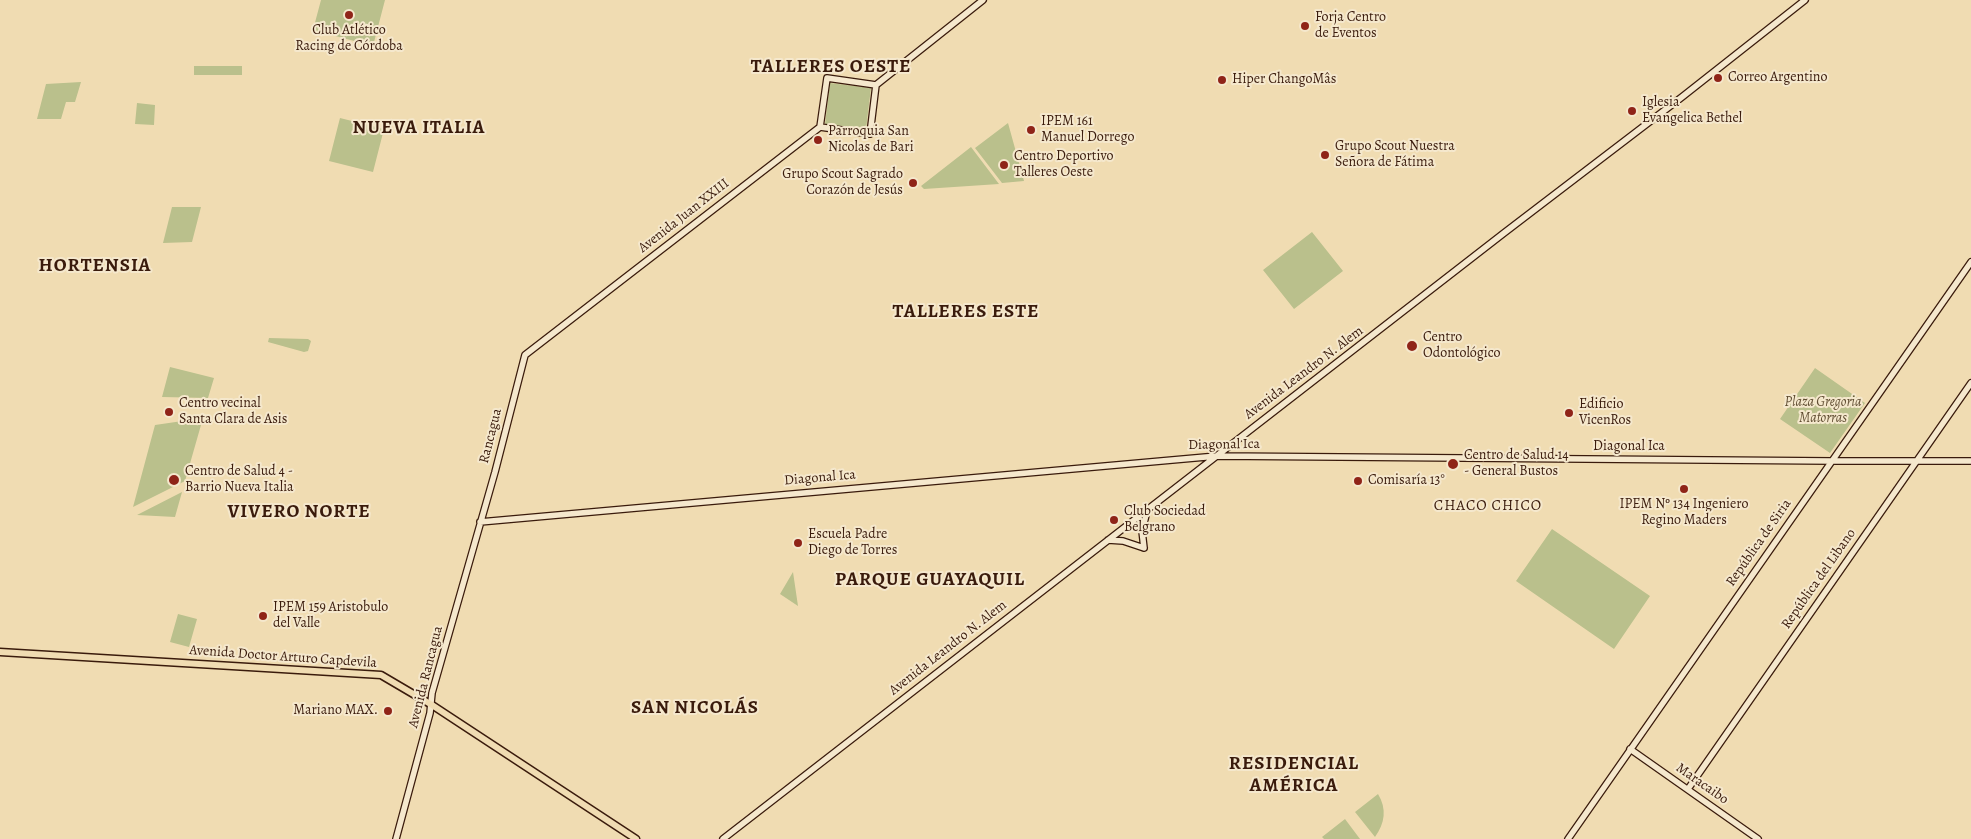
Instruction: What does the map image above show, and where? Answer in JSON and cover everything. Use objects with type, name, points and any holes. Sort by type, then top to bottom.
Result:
[{"type":"main road","points":[[876,84],[827,78],[820,127],[870,134],[876,84],[983,0]]},
{"type":"main road","name":"Avenida Leandro N. Alem","points":[[723,839],[1805,0]]},
{"type":"main road","name":"Avenida Juan XXIII","points":[[525,355],[820,127]]},
{"type":"main road","name":"República de Siria","points":[[1568,839],[1971,262]]},
{"type":"main road","name":"Rancagua","points":[[480,522],[525,355]]},
{"type":"main road","name":"República del Libano","points":[[1688,789],[1971,383]]},
{"type":"main road","name":"Diagonal Ica","points":[[480,522],[1217,456],[1832,461],[1971,460]]},
{"type":"main road","points":[[1108,540],[1123,541],[1144,548],[1142,531],[1148,511]]},
{"type":"main road","name":"Avenida Rancagua","points":[[396,839],[432,705],[432,693],[480,522]]},
{"type":"main road","name":"Avenida Doctor Arturo Capdevila","points":[[0,652],[376,674],[390,679],[432,705],[636,839]]},
{"type":"main road","name":"Maracaibo","points":[[1630,749],[1758,839]]},
{"type":"green space","name":"Club Atlético Racing de Córdoba","points":[[321,0],[385,0],[373,46],[313,30]]},
{"type":"green space","points":[[194,66],[242,66],[242,75],[194,75]]},
{"type":"green space","points":[[81,82],[75,102],[66,102],[61,119],[37,119],[46,84]]},
{"type":"green space","points":[[830,83],[871,88],[866,129],[825,124]]},
{"type":"green space","points":[[137,103],[155,105],[154,125],[135,124]]},
{"type":"green space","points":[[340,118],[384,129],[373,172],[329,161]]},
{"type":"green space","name":"Centro Deportivo Talleres Oeste","points":[[1008,123],[1024,181],[1002,183],[975,148]]},
{"type":"green space","points":[[971,147],[999,184],[924,189],[921,186]]},
{"type":"green space","points":[[172,207],[201,207],[192,242],[163,243]]},
{"type":"green space","points":[[1312,232],[1343,271],[1294,309],[1263,270]]},
{"type":"green space","points":[[269,338],[308,339],[311,341],[308,351],[304,352],[268,342]]},
{"type":"green space","points":[[170,367],[214,378],[208,398],[162,397]]},
{"type":"green space","name":"Plaza Gregoria Matorras","points":[[1815,368],[1865,403],[1830,453],[1780,419]]},
{"type":"green space","points":[[203,418],[185,481],[133,507],[155,425]]},
{"type":"green space","points":[[182,492],[175,517],[137,515]]},
{"type":"green space","points":[[1552,529],[1650,596],[1614,649],[1516,581]]},
{"type":"green space","points":[[793,572],[798,606],[780,594]]},
{"type":"green space","points":[[178,614],[197,619],[189,647],[170,642]]},
{"type":"green space","points":[[1378,794],[1383,805],[1384,816],[1375,837],[1355,812]]},
{"type":"green space","points":[[1345,819],[1360,839],[1324,839],[1322,837]]},
{"type":"place","name":"Club Atlético Racing de Córdoba","points":[[349,15]]},
{"type":"place","name":"Forja Centro de Eventos","points":[[1305,26]]},
{"type":"place","name":"Correo Argentino","points":[[1718,78]]},
{"type":"place","name":"Hiper ChangoMâs","points":[[1222,80]]},
{"type":"place","name":"Iglesia Evangelica Bethel","points":[[1632,111]]},
{"type":"place","name":"IPEM 161 Manuel Dorrego","points":[[1031,130]]},
{"type":"place","name":"Parroquia San Nicolas de Bari","points":[[818,140]]},
{"type":"place","name":"Grupo Scout Nuestra Señora de Fátima","points":[[1325,155]]},
{"type":"place","name":"Centro Deportivo Talleres Oeste","points":[[1004,165]]},
{"type":"place","name":"Grupo Scout Sagrado Corazón de Jesús","points":[[913,183]]},
{"type":"place","name":"Centro Odontológico","points":[[1412,346]]},
{"type":"place","name":"Centro vecinal Santa Clara de Asis","points":[[169,412]]},
{"type":"place","name":"Edificio VicenRos","points":[[1569,413]]},
{"type":"place","name":"Centro de Salud 14 - General Bustos","points":[[1453,464]]},
{"type":"place","name":"Centro de Salud 4 - Barrio Nueva Italia","points":[[174,480]]},
{"type":"place","name":"Comisaría 13°","points":[[1358,481]]},
{"type":"place","name":"IPEM Nº 134 Ingeniero Regino Maders","points":[[1684,489]]},
{"type":"place","name":"Club Sociedad Belgrano","points":[[1114,520]]},
{"type":"place","name":"Escuela Padre Diego de Torres","points":[[798,543]]},
{"type":"place","name":"IPEM 159 Aristobulo del Valle","points":[[263,616]]},
{"type":"place","name":"Mariano MAX.","points":[[388,711]]},
{"type":"district","name":"TALLERES OESTE","points":[[831,67]]},
{"type":"district","name":"NUEVA ITALIA","points":[[419,128]]},
{"type":"district","name":"HORTENSIA","points":[[95,266]]},
{"type":"district","name":"TALLERES ESTE","points":[[966,312]]},
{"type":"district","name":"CHACO CHICO","points":[[1488,506]]},
{"type":"district","name":"VIVERO NORTE","points":[[299,512]]},
{"type":"district","name":"PARQUE GUAYAQUIL","points":[[930,580]]},
{"type":"district","name":"SAN NICOLÁS","points":[[695,708]]},
{"type":"district","name":"RESIDENCIAL AMÉRICA","points":[[1294,775]]}]
